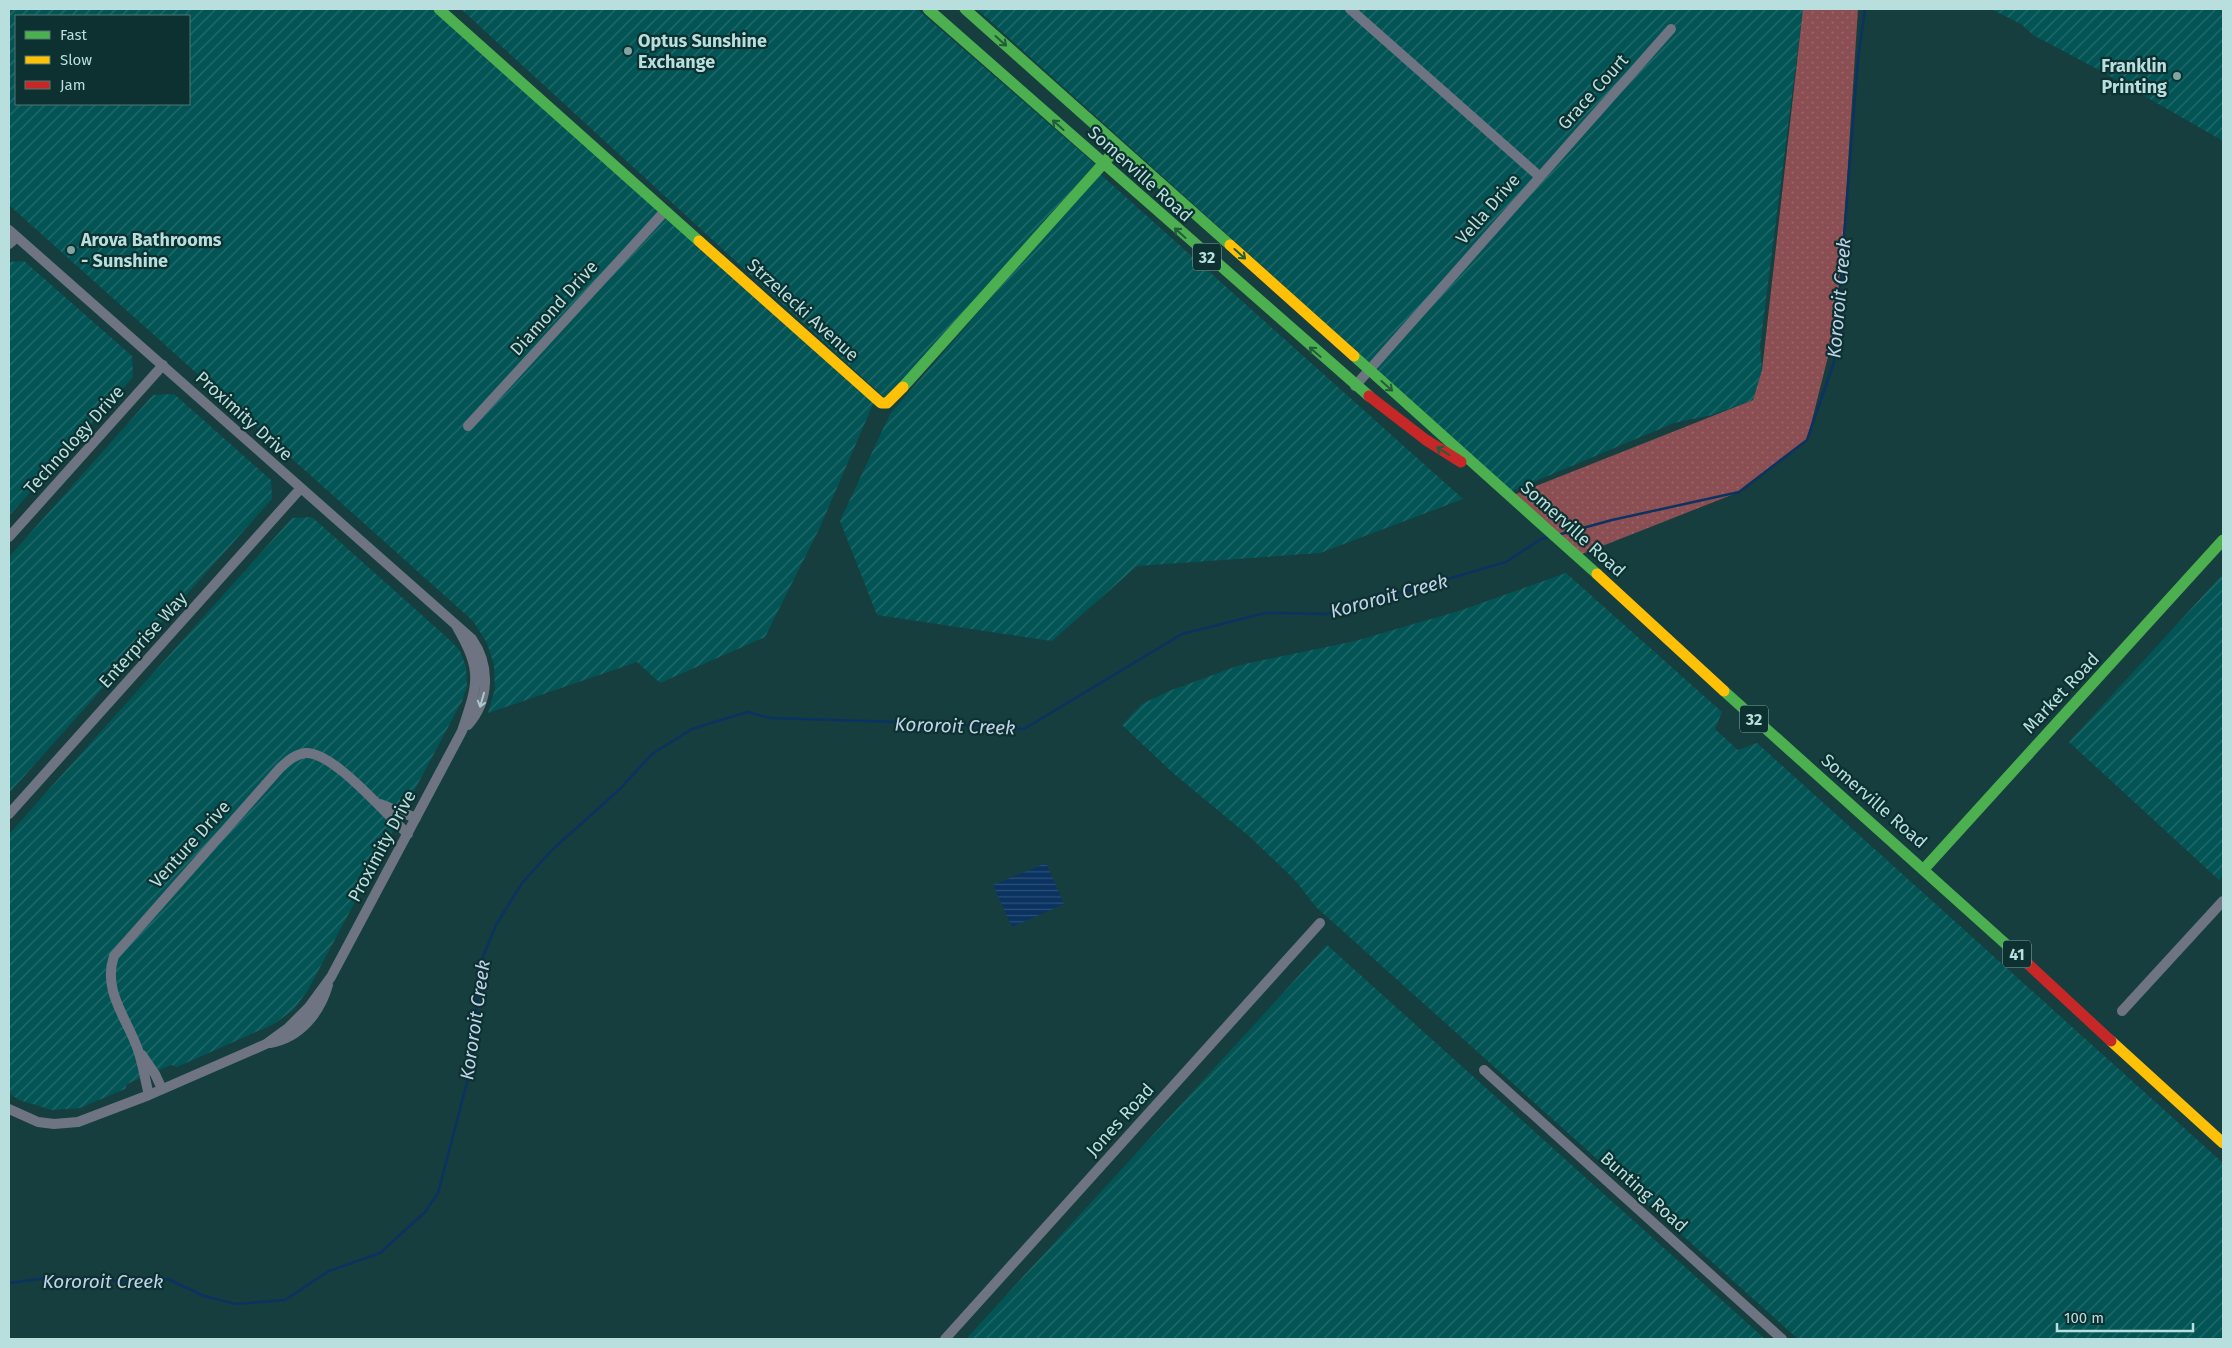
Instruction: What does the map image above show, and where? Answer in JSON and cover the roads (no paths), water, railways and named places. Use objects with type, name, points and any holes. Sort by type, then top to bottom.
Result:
[{"type":"main road","name":"Strzelecki Avenue","points":[[439,9],[877,401],[887,403],[894,398],[1119,146]]},
{"type":"main road","name":"Somerville Road","points":[[928,9],[1355,386],[1426,440],[1499,486]]},
{"type":"main road","name":"Somerville Road","points":[[964,9],[1587,565],[1749,714],[1924,868],[2223,1143]]},
{"type":"main road","name":"Market Road","points":[[1924,868],[2223,540]]},
{"type":"street","name":"Vella Drive","points":[[1350,9],[1539,176],[1355,386]]},
{"type":"street","name":"Grace Court","points":[[1539,176],[1672,29]]},
{"type":"street","name":"Diamond Drive","points":[[468,426],[665,211]]},
{"type":"street","name":"Proximity Drive","points":[[9,230],[13,241],[162,365],[457,627],[473,658],[476,676],[475,693],[462,731],[331,977],[298,1019],[266,1044],[149,1095],[78,1122],[54,1124],[38,1122],[9,1109]]},
{"type":"street","name":"Technology Drive","points":[[9,537],[162,365]]},
{"type":"street","name":"Enterprise Way","points":[[9,814],[301,488]]},
{"type":"street","name":"Venture Drive","points":[[149,1095],[138,1050],[110,982],[109,969],[114,956],[280,768],[300,754],[320,755],[377,802],[394,822],[408,834]]},
{"type":"street","name":"Venture Drive","points":[[377,802],[416,818]]},
{"type":"street","points":[[2122,1011],[2223,901]]},
{"type":"street","name":"Jones Road","points":[[945,1339],[1320,923]]},
{"type":"street","name":"Venture Drive","points":[[138,1050],[155,1074],[162,1089]]},
{"type":"street","name":"Bunting Road","points":[[1484,1070],[1782,1339]]},
{"type":"waterway","name":"Kororoit Creek","points":[[1561,534],[1612,520],[1739,492],[1807,440],[1834,362],[1858,59],[1865,9]]},
{"type":"waterway","name":"Kororoit Creek","points":[[9,1283],[55,1277],[143,1283],[168,1279],[204,1296],[235,1304],[285,1300],[329,1271],[380,1253],[425,1212],[438,1193],[470,1071],[482,959],[496,925],[522,883],[553,849],[620,789],[652,754],[692,729],[747,712],[770,718],[929,723],[1024,729],[1182,634],[1265,613],[1327,614],[1506,562],[1541,539],[1548,537]]},
{"type":"place","name":"Optus Sunshine Exchange","points":[[628,51]]},
{"type":"place","name":"Franklin Printing","points":[[2177,76]]},
{"type":"place","name":"Arova Bathrooms - Sunshine","points":[[71,250]]}]
